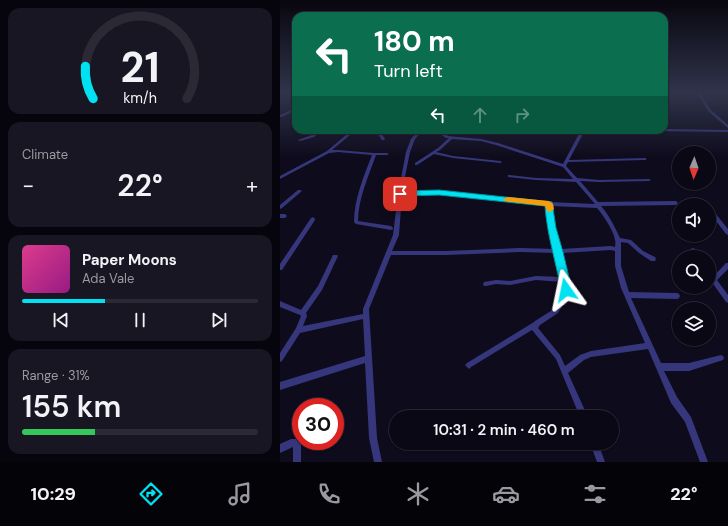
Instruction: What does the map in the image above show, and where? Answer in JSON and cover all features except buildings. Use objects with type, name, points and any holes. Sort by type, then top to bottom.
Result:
[{"type":"street","points":[[281,116],[286,114]]},
{"type":"street","points":[[713,114],[728,128]]},
{"type":"street","points":[[668,130],[728,131]]},
{"type":"street","points":[[300,140],[315,134]]},
{"type":"street","points":[[280,178],[328,152],[349,134]]},
{"type":"street","points":[[379,134],[382,139]]},
{"type":"street","points":[[378,462],[373,438],[366,309],[396,235],[400,194],[410,145],[418,134]]},
{"type":"street","points":[[442,134],[451,138],[481,140],[497,144],[564,166],[599,205],[612,226],[618,240],[618,266],[627,295],[674,400],[688,420],[704,462]]},
{"type":"street","points":[[564,166],[581,134]]},
{"type":"street","points":[[416,164],[433,153],[451,138]]},
{"type":"street","points":[[328,152],[338,150],[387,154]]},
{"type":"street","points":[[433,153],[453,157],[500,162]]},
{"type":"street","points":[[374,154],[363,183],[356,214],[356,222],[391,228]]},
{"type":"street","points":[[568,161],[645,159]]},
{"type":"street","points":[[509,176],[536,179],[599,181],[649,180]]},
{"type":"street","points":[[280,207],[300,191]]},
{"type":"street","points":[[400,194],[439,193],[549,204],[599,205],[672,203]]},
{"type":"street","points":[[469,365],[552,314],[560,306],[566,290],[559,252],[551,228],[549,204]]},
{"type":"street","points":[[716,218],[728,233]]},
{"type":"street","points":[[280,268],[313,219]]},
{"type":"street","points":[[618,240],[629,241],[641,252],[653,258]]},
{"type":"street","points":[[389,253],[446,253],[520,250],[559,252],[602,248],[618,250]]},
{"type":"street","points":[[280,359],[298,330],[304,316],[302,313],[320,288],[335,256]]},
{"type":"street","points":[[716,273],[728,265]]},
{"type":"street","points":[[486,284],[496,282],[510,283],[536,278],[563,280]]},
{"type":"street","points":[[716,284],[728,300]]},
{"type":"street","points":[[627,295],[677,296]]},
{"type":"street","points":[[280,304],[302,313]]},
{"type":"street","points":[[298,330],[366,316]]},
{"type":"street","points":[[535,325],[535,329],[558,357],[581,410]]},
{"type":"street","points":[[565,371],[582,357],[591,354],[649,346]]},
{"type":"street","points":[[280,386],[369,358]]},
{"type":"street","points":[[659,367],[690,367],[721,358]]},
{"type":"street","points":[[280,449],[291,443],[297,443],[297,462]]},
{"type":"street","points":[[597,450],[602,462]]},
{"type":"slow traffic","points":[[507,200],[549,204],[550,209]]},
{"type":"route","points":[[400,194],[439,193],[549,204],[551,228],[559,252],[566,290]]}]
